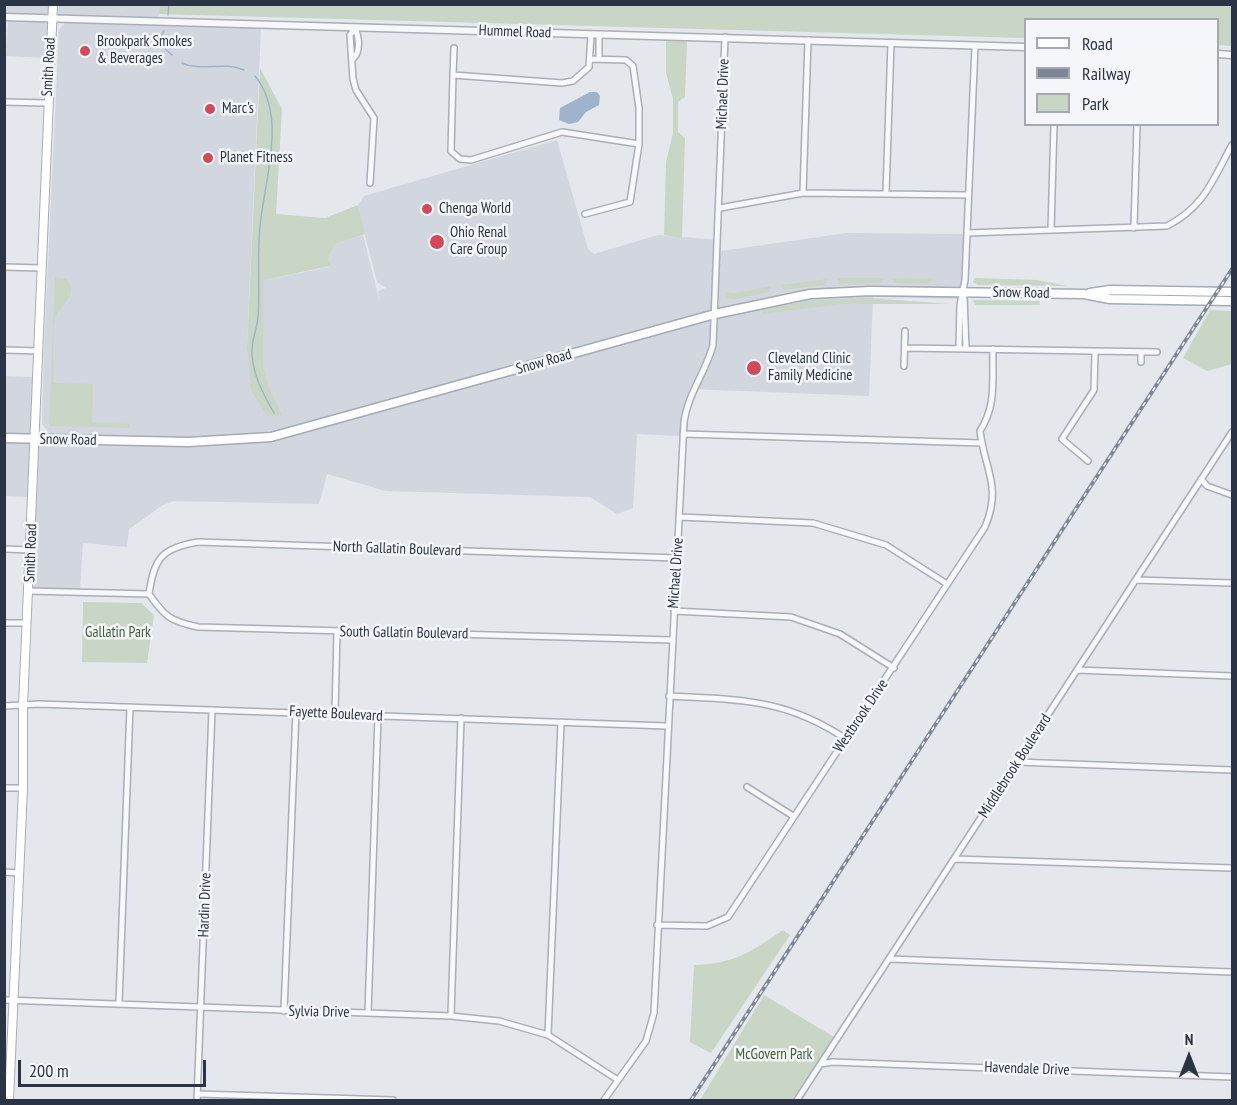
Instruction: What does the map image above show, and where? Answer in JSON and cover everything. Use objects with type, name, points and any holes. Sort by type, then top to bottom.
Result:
[{"type":"main road","name":"Smith Road","points":[[9,1101],[47,103],[53,4]]},
{"type":"main road","name":"Snow Road","points":[[4,438],[188,442],[237,441],[281,435],[715,314],[810,294],[870,291],[1084,294],[1110,290],[1233,292]]},
{"type":"main road","name":"Snow Road","points":[[1084,294],[1110,299],[1233,301]]},
{"type":"street","name":"Hummel Road","points":[[4,17],[1024,47]]},
{"type":"street","points":[[355,28],[358,35],[358,48],[353,59],[355,87],[374,118],[370,183]]},
{"type":"street","points":[[453,75],[562,83],[573,81],[586,72],[591,59],[591,34]]},
{"type":"street","points":[[599,35],[599,59]]},
{"type":"street","name":"Michael Drive","points":[[604,1101],[646,1041],[654,1013],[683,434],[688,400],[711,355],[720,208],[725,38]]},
{"type":"street","points":[[803,193],[808,40]]},
{"type":"street","points":[[886,193],[891,43]]},
{"type":"street","points":[[963,348],[960,305],[964,292],[975,46]]},
{"type":"street","points":[[454,48],[451,151],[460,159],[471,160],[562,132],[639,144]]},
{"type":"street","points":[[585,214],[630,202],[639,144],[639,108],[633,66],[626,60],[591,59]]},
{"type":"street","points":[[4,102],[47,103]]},
{"type":"street","points":[[1051,230],[1054,126]]},
{"type":"street","points":[[1134,228],[1137,126]]},
{"type":"street","points":[[967,233],[1167,226],[1185,216],[1200,203],[1233,145]]},
{"type":"street","points":[[720,208],[803,193],[968,195]]},
{"type":"street","points":[[4,267],[41,268]]},
{"type":"street","points":[[904,366],[905,331]]},
{"type":"street","points":[[905,348],[1157,352]]},
{"type":"street","points":[[683,434],[982,443],[980,431],[988,420],[992,406],[993,349]]},
{"type":"street","points":[[4,350],[39,351]]},
{"type":"street","points":[[1088,461],[1062,439],[1094,390],[1095,352]]},
{"type":"street","points":[[1141,352],[1141,362]]},
{"type":"street","name":"Middlebrook Boulevard","points":[[797,1101],[1233,432]]},
{"type":"street","name":"Westbrook Drive","points":[[657,925],[707,926],[728,917],[742,901],[793,816],[894,668],[985,526],[993,507],[994,489],[982,443]]},
{"type":"street","points":[[1201,479],[1208,486],[1233,495]]},
{"type":"street","points":[[680,517],[813,523],[886,545],[947,584]]},
{"type":"street","name":"North Gallatin Boulevard","points":[[149,594],[158,558],[176,545],[198,542],[677,558]]},
{"type":"street","points":[[4,549],[31,550]]},
{"type":"street","points":[[1136,580],[1233,583]]},
{"type":"street","points":[[29,591],[149,594]]},
{"type":"street","name":"South Gallatin Boulevard","points":[[149,594],[160,610],[173,622],[198,627],[672,640]]},
{"type":"street","points":[[674,611],[791,617],[840,634],[894,668]]},
{"type":"street","points":[[4,623],[27,623]]},
{"type":"street","points":[[335,713],[337,632]]},
{"type":"street","points":[[1077,670],[1233,676]]},
{"type":"street","points":[[669,696],[763,702],[821,722],[846,739]]},
{"type":"street","name":"Fayette Boulevard","points":[[4,706],[39,704],[296,711],[667,726]]},
{"type":"street","points":[[119,1003],[130,707]]},
{"type":"street","name":"Hardin Drive","points":[[197,1097],[212,710]]},
{"type":"street","points":[[284,1011],[296,711]]},
{"type":"street","points":[[368,1013],[378,716]]},
{"type":"street","points":[[451,1016],[461,718]]},
{"type":"street","points":[[548,1035],[561,723]]},
{"type":"street","points":[[1017,762],[1233,770]]},
{"type":"street","points":[[747,787],[793,816]]},
{"type":"street","points":[[4,788],[22,788]]},
{"type":"street","points":[[955,859],[1233,868]]},
{"type":"street","points":[[4,872],[19,873]]},
{"type":"street","points":[[889,959],[1233,972]]},
{"type":"street","name":"Sylvia Drive","points":[[4,1000],[451,1016],[499,1021],[548,1035],[618,1080]]},
{"type":"street","name":"Havendale Drive","points":[[821,1064],[832,1062],[1233,1077]]},
{"type":"street","points":[[197,1097],[393,1101]]},
{"type":"shaded area","points":[[5,5],[160,5],[159,20],[50,16],[48,58],[6,56],[8,15],[5,15]]},
{"type":"shaded area","points":[[65,23],[261,27],[247,348],[252,384],[268,390],[262,362],[264,280],[329,267],[328,259],[335,244],[363,235],[380,303],[378,291],[386,288],[377,282],[362,224],[358,205],[364,196],[557,140],[588,249],[594,254],[658,235],[721,240],[721,251],[847,233],[964,234],[961,299],[873,297],[869,396],[690,389],[684,405],[680,436],[637,434],[633,508],[617,514],[590,497],[386,491],[327,474],[319,504],[174,501],[163,505],[129,529],[127,547],[83,543],[80,590],[26,587],[29,497],[5,496],[5,376],[36,377],[34,434],[50,434],[42,424],[44,349],[59,29]]},
{"type":"green space","points":[[160,4],[1232,4],[1232,46],[1219,45],[1219,18],[1024,18],[1024,38],[159,14]]},
{"type":"green space","points":[[666,41],[687,41],[685,97],[678,102],[678,132],[685,138],[682,238],[664,235],[666,162],[673,133],[673,99],[666,73]]},
{"type":"green space","points":[[260,68],[282,109],[276,214],[325,218],[358,205],[365,234],[335,244],[328,259],[330,266],[264,280],[263,366],[269,388],[282,415],[267,416],[251,390],[247,348]]},
{"type":"green space","points":[[55,277],[66,279],[71,290],[54,322],[54,383],[93,384],[92,422],[130,424],[130,428],[49,426]]},
{"type":"green space","points":[[837,278],[885,278],[881,283],[839,284]]},
{"type":"green space","points":[[892,278],[932,279],[929,284],[895,283]]},
{"type":"green space","points":[[975,278],[1037,280],[1067,286],[978,285],[973,282]]},
{"type":"green space","points":[[828,279],[826,285],[783,290],[780,285]]},
{"type":"green space","points":[[771,286],[770,292],[736,299],[725,298],[726,292],[736,293]]},
{"type":"green space","points":[[869,298],[952,304],[841,304],[761,314],[763,309],[810,301]]},
{"type":"green space","points":[[973,300],[1039,301],[1040,305],[975,305]]},
{"type":"green space","points":[[1210,310],[1232,311],[1232,364],[1207,371],[1183,358]]},
{"type":"green space","name":"Gallatin Park","points":[[83,602],[141,603],[154,615],[147,663],[82,662]]},
{"type":"green space","points":[[783,930],[790,935],[711,1053],[690,1042],[694,965],[720,962],[742,955]]},
{"type":"green space","name":"McGovern Park","points":[[764,995],[834,1037],[792,1100],[700,1100]]},
{"type":"water","points":[[590,92],[597,92],[600,96],[599,105],[586,112],[578,122],[569,124],[559,120],[560,108]]},
{"type":"waterway","points":[[168,15],[169,4]]},
{"type":"waterway","points":[[164,31],[157,42],[172,55]]},
{"type":"waterway","points":[[149,49],[155,44]]},
{"type":"waterway","points":[[182,63],[196,67],[228,66],[244,70]]},
{"type":"waterway","points":[[255,76],[265,92],[272,129],[269,169],[260,227],[258,318],[252,345],[252,357],[259,383],[274,413]]},
{"type":"railway","points":[[691,1100],[1232,269]]},
{"type":"place","name":"Brookpark Smokes & Beverages","points":[[85,51]]},
{"type":"place","name":"Marc's","points":[[210,109]]},
{"type":"place","name":"Planet Fitness","points":[[208,158]]},
{"type":"place","name":"Chenga World","points":[[427,209]]},
{"type":"place","name":"Ohio Renal Care Group","points":[[437,242]]},
{"type":"place","name":"Cleveland Clinic Family Medicine","points":[[754,368]]}]
